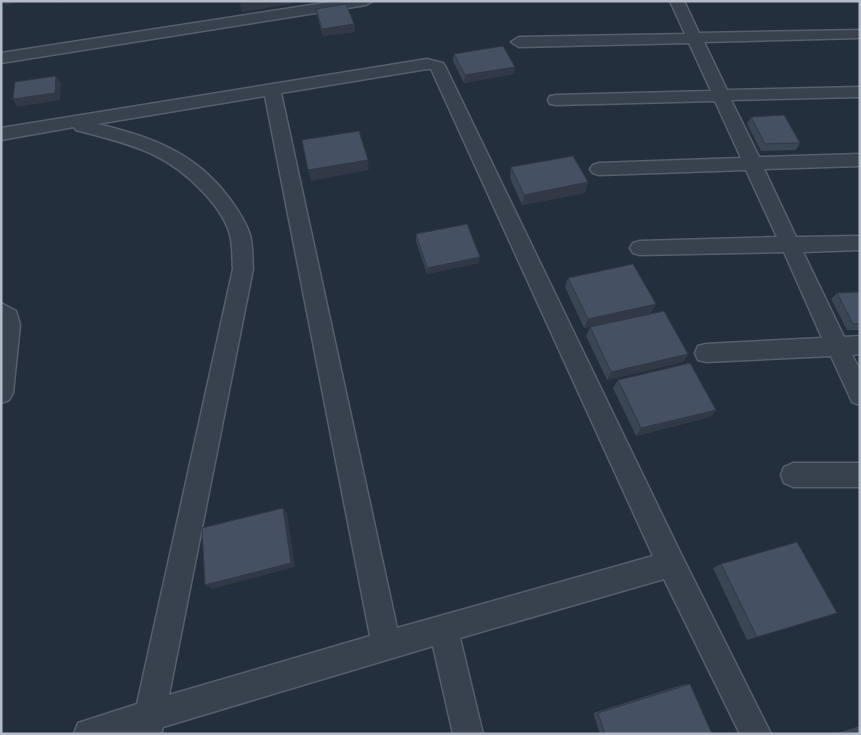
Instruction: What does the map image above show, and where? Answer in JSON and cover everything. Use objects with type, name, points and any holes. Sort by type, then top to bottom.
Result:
[{"type":"street","points":[[1,58],[366,1]]},
{"type":"street","points":[[677,1],[860,395]]},
{"type":"street","points":[[519,42],[860,34]]},
{"type":"street","points":[[1,134],[427,64],[437,66],[671,564],[756,734]]},
{"type":"street","points":[[272,89],[386,646]]},
{"type":"street","points":[[556,100],[860,92]]},
{"type":"street","points":[[70,124],[123,135],[157,146],[178,157],[198,172],[224,204],[239,232],[244,270],[148,724]]},
{"type":"street","points":[[599,169],[860,160]]},
{"type":"street","points":[[640,248],[860,243]]},
{"type":"street","points":[[1,312],[8,316],[9,325],[1,393]]},
{"type":"street","points":[[706,353],[860,345]]},
{"type":"street","points":[[793,475],[860,475]]},
{"type":"street","points":[[89,734],[148,724],[386,646],[671,564]]},
{"type":"street","points":[[444,629],[468,734]]},
{"type":"building","points":[[346,4],[354,24],[322,29],[316,9]]},
{"type":"building","points":[[503,46],[515,67],[465,75],[454,54]]},
{"type":"building","points":[[56,76],[55,93],[13,99],[15,82]]},
{"type":"building","points":[[784,115],[800,143],[765,144],[751,117]]},
{"type":"building","points":[[359,131],[368,160],[308,170],[302,140]]},
{"type":"building","points":[[573,156],[588,182],[524,195],[511,167]]},
{"type":"building","points":[[467,224],[480,257],[427,268],[416,234]]},
{"type":"building","points":[[633,264],[656,304],[588,319],[568,278]]},
{"type":"building","points":[[860,292],[860,324],[853,324],[837,293]]},
{"type":"building","points":[[664,311],[688,354],[611,372],[590,327]]},
{"type":"building","points":[[690,363],[716,410],[641,428],[618,380]]},
{"type":"building","points":[[283,508],[291,563],[205,585],[202,528]]},
{"type":"building","points":[[797,542],[837,613],[757,637],[721,564]]},
{"type":"building","points":[[690,684],[712,734],[605,734],[598,713]]},
{"type":"building","points":[[860,730],[860,734],[849,734]]}]
